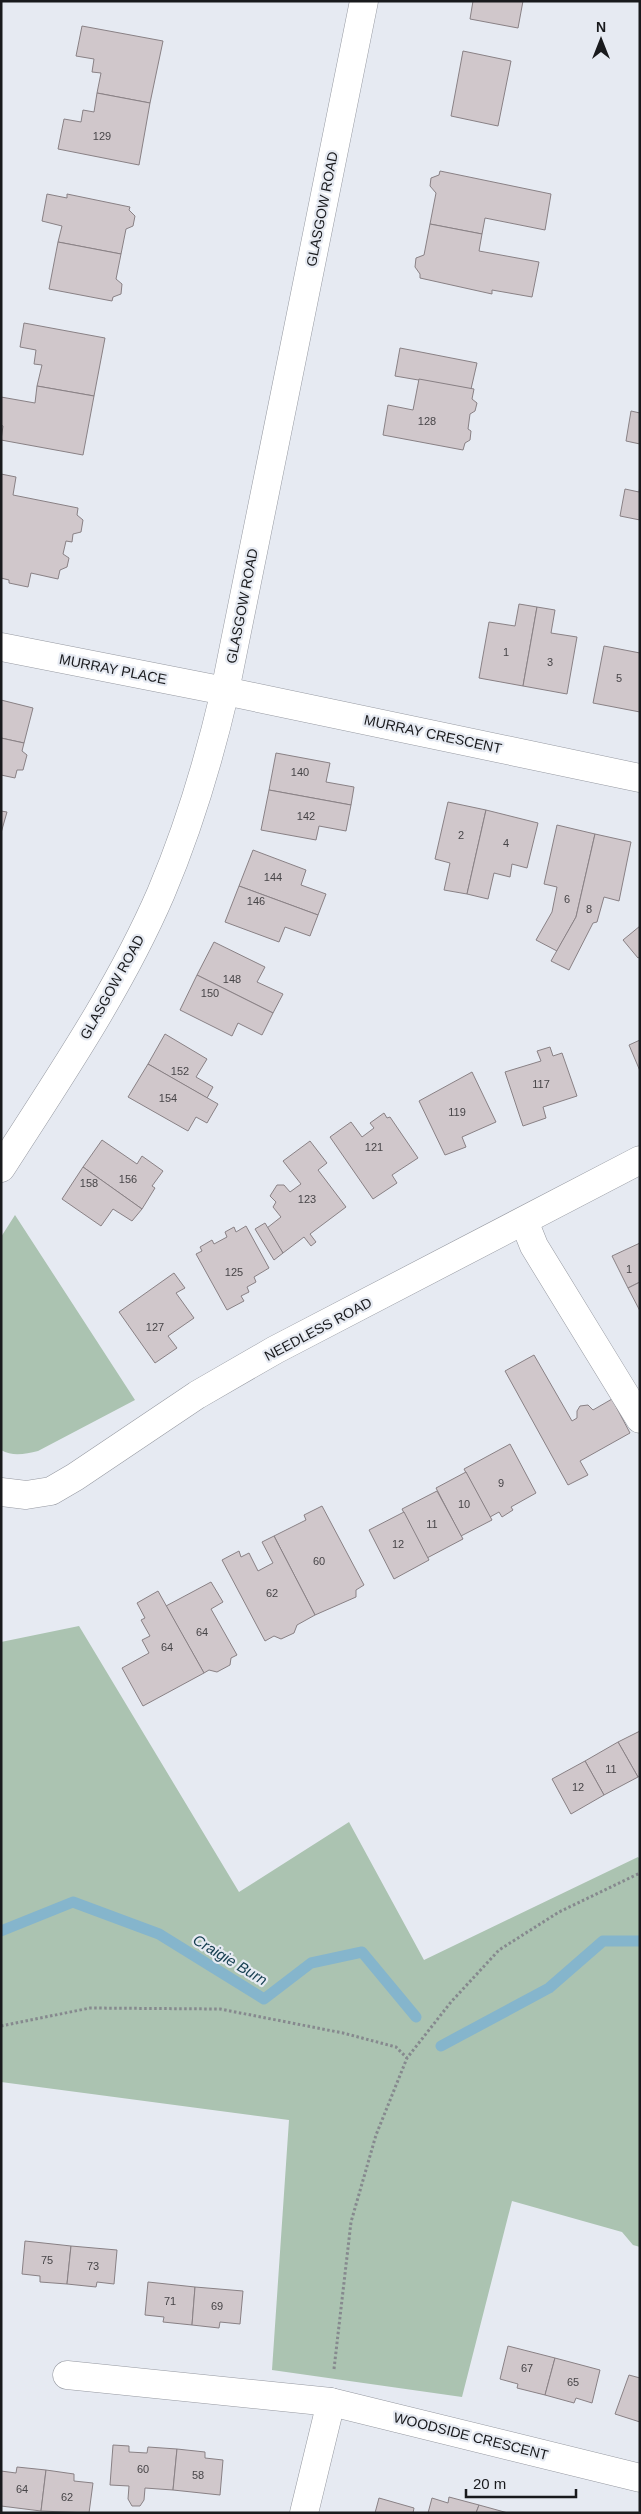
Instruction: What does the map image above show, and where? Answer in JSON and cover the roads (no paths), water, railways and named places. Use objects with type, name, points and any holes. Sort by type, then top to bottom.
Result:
[{"type":"street","name":"GLASGOW ROAD","points":[[1,1168],[114,987],[161,894],[197,798],[225,691],[364,1]]},
{"type":"street","name":"MURRAY PLACE","points":[[1,647],[225,691]]},
{"type":"street","name":"MURRAY CRESCENT","points":[[225,691],[640,778]]},
{"type":"street","name":"NEEDLESS ROAD","points":[[1,1492],[26,1495],[51,1491],[75,1477],[197,1394],[275,1350],[640,1160]]},
{"type":"street","points":[[524,1222],[534,1246],[640,1419]]},
{"type":"street","name":"WOODSIDE CRESCENT","points":[[67,2375],[330,2402],[640,2478]]},
{"type":"street","points":[[304,2513],[330,2402]]},
{"type":"waterway","name":"Craigie Burn","points":[[1,1931],[73,1902],[159,1934],[264,1999],[311,1963],[362,1952],[416,2017]]},
{"type":"waterway","name":"Craigie Burn","points":[[441,2046],[549,1988],[603,1941],[640,1941]]}]
